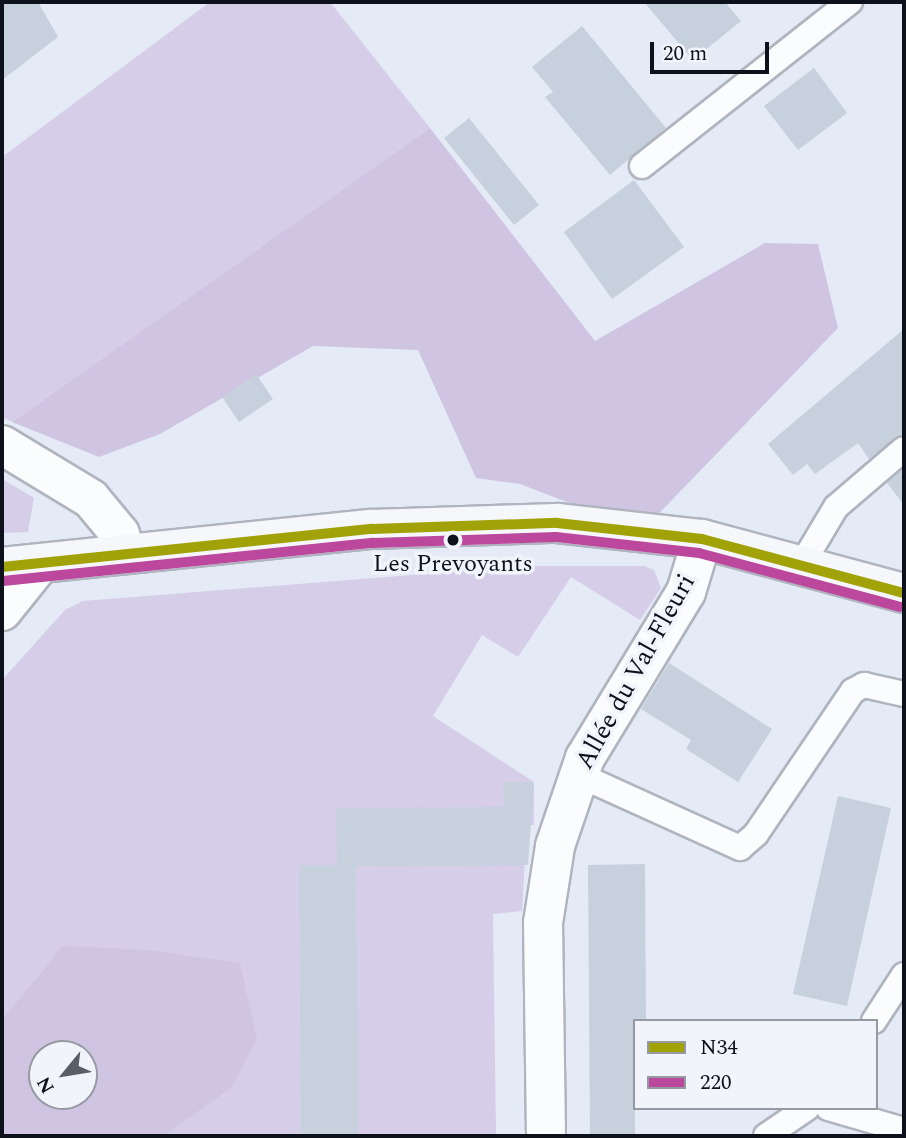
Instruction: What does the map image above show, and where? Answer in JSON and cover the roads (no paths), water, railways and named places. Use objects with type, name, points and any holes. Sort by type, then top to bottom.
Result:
[{"type":"street","points":[[2,445],[91,499],[120,534],[126,554]]},
{"type":"street","points":[[2,567],[467,522],[557,523],[702,539],[904,593]]},
{"type":"street","name":"Allée du Val-Fleuri","points":[[546,1136],[543,923],[555,846],[579,775],[686,592],[702,539]]},
{"type":"street","points":[[2,611],[39,565]]},
{"type":"lane","points":[[642,166],[850,2]]},
{"type":"lane","points":[[802,564],[836,507],[904,449]]},
{"type":"lane","points":[[579,775],[740,848],[756,834],[853,691],[864,685],[904,694]]},
{"type":"lane","points":[[875,1019],[904,975]]},
{"type":"lane","points":[[766,1136],[804,1110]]},
{"type":"lane","points":[[835,1110],[904,1130]]},
{"type":"place","name":"Les Prevoyants","points":[[453,540]]}]
